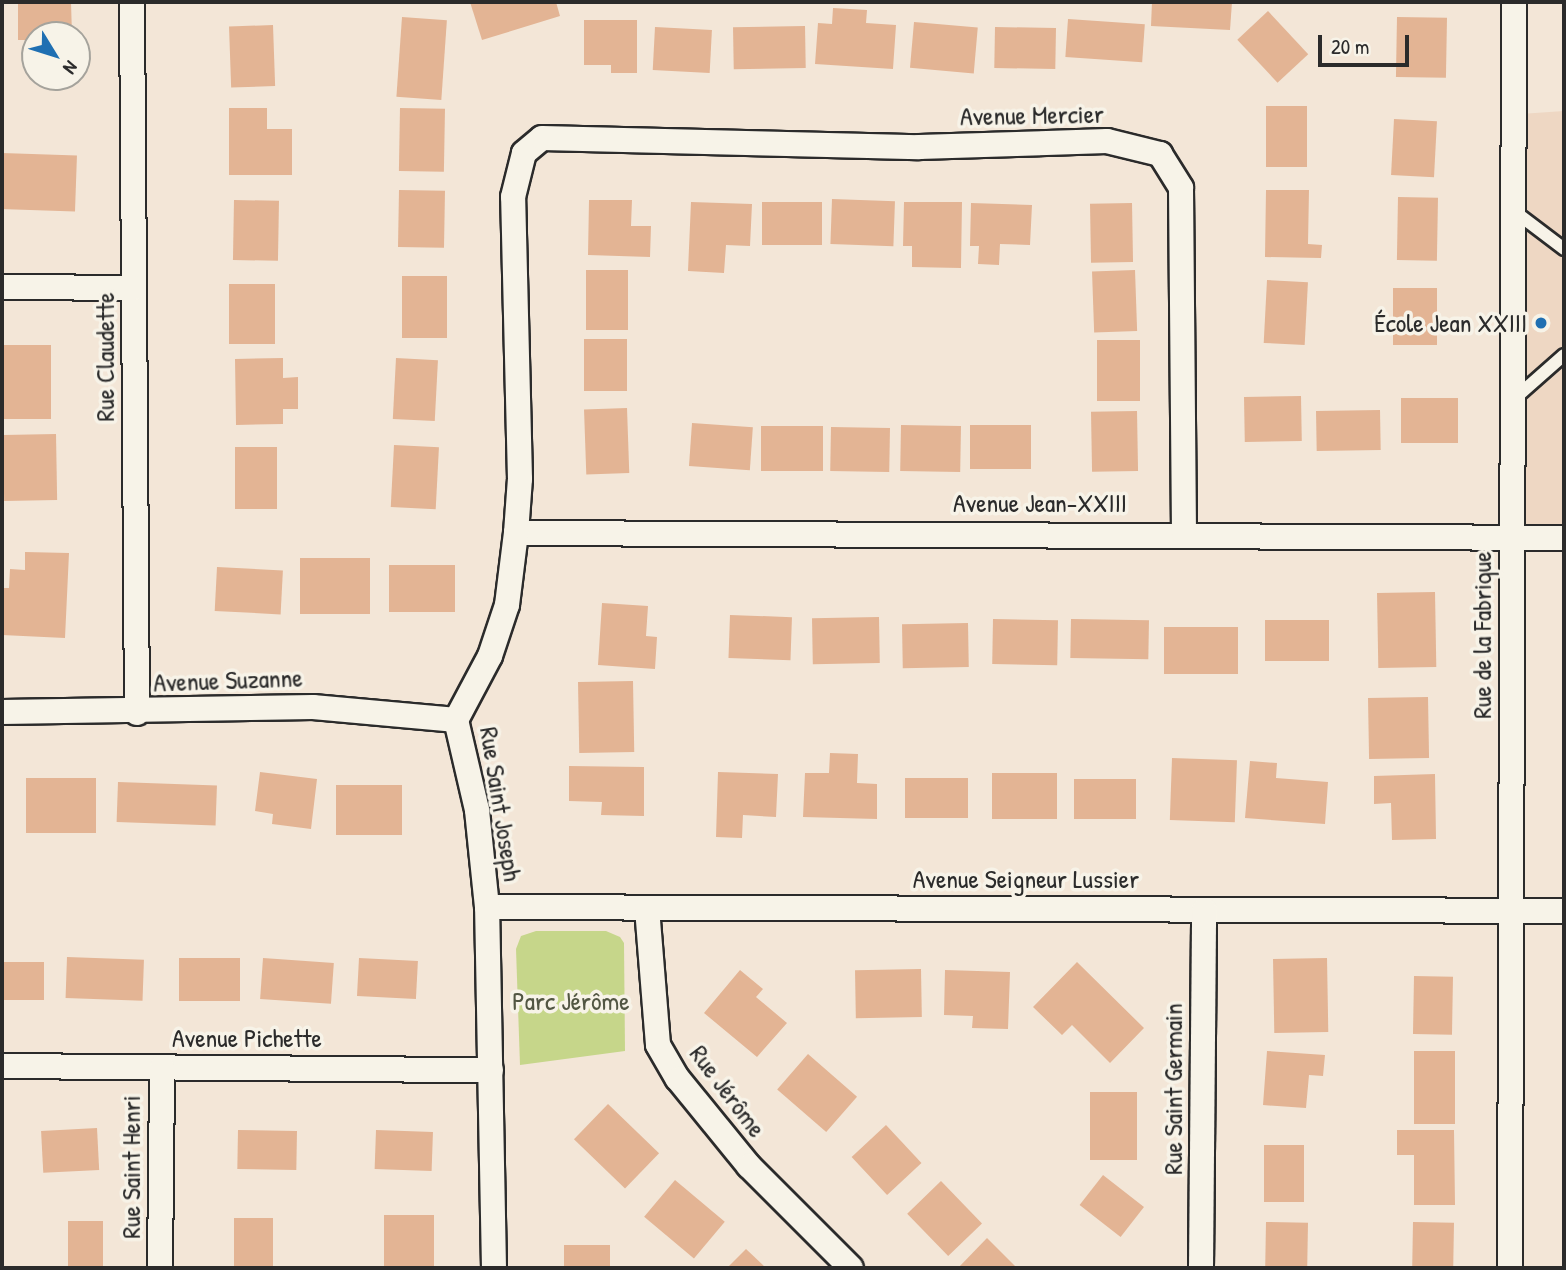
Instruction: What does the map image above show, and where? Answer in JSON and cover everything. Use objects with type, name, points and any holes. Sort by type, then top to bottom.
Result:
[{"type":"street","name":"Rue Claudette","points":[[132,2],[137,712]]},
{"type":"street","name":"Rue de la Fabrique","points":[[1510,1268],[1514,2]]},
{"type":"street","name":"Avenue Mercier","points":[[524,153],[542,138],[919,147],[1107,141],[1160,154],[1181,188],[1184,533]]},
{"type":"street","name":"Rue Saint Joseph","points":[[494,1268],[487,907],[477,810],[456,720],[490,656],[507,605],[516,533],[520,480],[513,197],[524,153]]},
{"type":"street","points":[[2,287],[134,288]]},
{"type":"street","name":"Avenue Jean-XXIII","points":[[516,533],[1184,533],[1564,538]]},
{"type":"street","name":"Avenue Suzanne","points":[[2,712],[137,712],[313,707],[456,720]]},
{"type":"street","name":"Avenue Seigneur Lussier","points":[[487,907],[1564,911]]},
{"type":"street","name":"Rue Jérôme","points":[[647,908],[658,1045],[678,1079],[749,1166],[851,1268]]},
{"type":"street","name":"Rue Saint Germain","points":[[1201,1268],[1205,910]]},
{"type":"street","name":"Avenue Pichette","points":[[2,1066],[491,1070]]},
{"type":"street","name":"Rue Saint Henri","points":[[160,1268],[162,1067]]},
{"type":"lane","points":[[1514,210],[1564,249]]},
{"type":"lane","points":[[1513,400],[1564,355]]},
{"type":"shaded area","name":"École Jean XXIII","points":[[1564,111],[1564,533],[1513,533],[1522,114]]},
{"type":"green space","name":"Parc Jérôme","points":[[536,931],[606,931],[620,937],[624,943],[625,1051],[520,1065],[516,949],[521,936]]},
{"type":"building","points":[[18,2],[71,2],[72,21],[21,21],[21,40],[18,40]]},
{"type":"building","points":[[470,2],[556,2],[560,16],[482,40]]},
{"type":"building","points":[[1152,2],[1232,2],[1230,30],[1151,26]]},
{"type":"building","points":[[833,8],[867,10],[866,23],[896,25],[893,69],[815,64],[818,23],[832,24]]},
{"type":"building","points":[[1268,11],[1308,54],[1278,83],[1237,40]]},
{"type":"building","points":[[402,17],[447,20],[441,100],[396,97]]},
{"type":"building","points":[[1397,17],[1447,18],[1446,78],[1396,77]]},
{"type":"building","points":[[1068,19],[1145,24],[1142,62],[1065,57]]},
{"type":"building","points":[[584,20],[637,20],[637,73],[611,73],[611,65],[584,65]]},
{"type":"building","points":[[914,22],[978,28],[974,73],[910,68]]},
{"type":"building","points":[[273,25],[275,86],[231,87],[229,27]]},
{"type":"building","points":[[805,26],[806,68],[734,69],[733,27]]},
{"type":"building","points":[[655,27],[712,30],[710,73],[653,70]]},
{"type":"building","points":[[995,27],[1056,28],[1055,69],[994,68]]},
{"type":"building","points":[[1266,106],[1307,106],[1307,167],[1266,167]]},
{"type":"building","points":[[229,108],[267,108],[267,129],[292,129],[292,175],[229,175]]},
{"type":"building","points":[[400,108],[445,109],[444,172],[399,171]]},
{"type":"building","points":[[1394,119],[1437,121],[1434,177],[1391,175]]},
{"type":"building","points":[[2,153],[77,156],[75,212],[2,209]]},
{"type":"building","points":[[399,190],[445,191],[444,248],[398,247]]},
{"type":"building","points":[[1266,190],[1309,190],[1308,244],[1322,245],[1321,258],[1265,257]]},
{"type":"building","points":[[1398,197],[1438,198],[1437,261],[1397,260]]},
{"type":"building","points":[[832,199],[895,201],[893,246],[830,244]]},
{"type":"building","points":[[234,200],[279,201],[278,261],[233,260]]},
{"type":"building","points":[[589,200],[632,200],[631,226],[651,226],[650,257],[588,255]]},
{"type":"building","points":[[691,202],[752,204],[750,246],[726,245],[724,273],[688,271]]},
{"type":"building","points":[[762,202],[822,202],[822,245],[762,245]]},
{"type":"building","points":[[904,202],[962,202],[961,268],[912,267],[912,246],[903,246]]},
{"type":"building","points":[[971,203],[1032,205],[1030,245],[1000,244],[999,265],[978,264],[979,246],[970,246]]},
{"type":"building","points":[[1132,203],[1133,262],[1091,263],[1090,204]]},
{"type":"building","points":[[586,270],[628,270],[628,330],[586,330]]},
{"type":"building","points":[[1135,270],[1137,331],[1094,332],[1092,272]]},
{"type":"building","points":[[402,276],[447,276],[447,338],[402,338]]},
{"type":"building","points":[[1267,280],[1308,282],[1305,345],[1264,343]]},
{"type":"building","points":[[229,284],[275,284],[275,344],[229,344]]},
{"type":"building","points":[[1393,288],[1437,288],[1437,345],[1393,345]]},
{"type":"building","points":[[584,339],[627,339],[627,391],[584,391]]},
{"type":"building","points":[[1097,340],[1140,340],[1140,401],[1097,401]]},
{"type":"building","points":[[2,345],[51,345],[51,419],[2,419]]},
{"type":"building","points":[[283,358],[283,378],[298,377],[298,409],[283,409],[283,424],[236,425],[235,359]]},
{"type":"building","points":[[396,358],[438,360],[435,421],[393,419]]},
{"type":"building","points":[[1301,396],[1302,441],[1245,442],[1244,397]]},
{"type":"building","points":[[1401,398],[1458,398],[1458,443],[1401,443]]},
{"type":"building","points":[[627,408],[629,473],[586,474],[584,410]]},
{"type":"building","points":[[1380,410],[1381,450],[1317,451],[1316,411]]},
{"type":"building","points":[[1137,411],[1138,471],[1092,472],[1091,412]]},
{"type":"building","points":[[692,423],[753,427],[750,470],[689,466]]},
{"type":"building","points":[[901,425],[961,426],[960,472],[900,471]]},
{"type":"building","points":[[970,425],[1031,425],[1031,469],[970,469]]},
{"type":"building","points":[[761,426],[823,426],[823,471],[761,471]]},
{"type":"building","points":[[831,427],[890,428],[889,472],[830,471]]},
{"type":"building","points":[[56,434],[57,500],[4,501],[3,435]]},
{"type":"building","points":[[394,445],[439,447],[436,509],[391,507]]},
{"type":"building","points":[[235,447],[277,447],[277,509],[235,509]]},
{"type":"building","points":[[25,552],[69,553],[65,638],[2,635],[2,588],[9,588],[10,569],[25,570]]},
{"type":"building","points":[[300,558],[370,558],[370,614],[300,614]]},
{"type":"building","points":[[389,565],[455,565],[455,612],[389,612]]},
{"type":"building","points":[[217,567],[283,570],[281,614],[215,611]]},
{"type":"building","points":[[1435,592],[1436,667],[1378,668],[1377,593]]},
{"type":"building","points":[[602,603],[648,606],[646,636],[657,637],[655,669],[598,665]]},
{"type":"building","points":[[730,615],[792,617],[790,660],[728,658]]},
{"type":"building","points":[[879,617],[880,663],[813,664],[812,618]]},
{"type":"building","points":[[993,619],[1058,620],[1057,665],[992,664]]},
{"type":"building","points":[[1071,619],[1149,620],[1148,659],[1070,658]]},
{"type":"building","points":[[1265,620],[1329,620],[1329,661],[1265,661]]},
{"type":"building","points":[[968,623],[969,667],[903,668],[902,624]]},
{"type":"building","points":[[1164,627],[1238,627],[1238,674],[1164,674]]},
{"type":"building","points":[[633,681],[634,752],[579,753],[578,682]]},
{"type":"building","points":[[1428,697],[1429,758],[1369,759],[1368,698]]},
{"type":"building","points":[[830,753],[858,754],[857,783],[877,784],[877,819],[803,817],[805,773],[829,773]]},
{"type":"building","points":[[1172,758],[1237,760],[1235,822],[1170,820]]},
{"type":"building","points":[[1250,761],[1277,763],[1276,778],[1328,782],[1325,824],[1245,818]]},
{"type":"building","points":[[569,766],[644,767],[644,816],[601,815],[602,802],[569,801]]},
{"type":"building","points":[[260,772],[317,779],[311,829],[272,824],[273,814],[255,811]]},
{"type":"building","points":[[718,772],[778,774],[776,817],[743,815],[742,838],[716,837]]},
{"type":"building","points":[[992,773],[1057,773],[1057,819],[992,819]]},
{"type":"building","points":[[1435,774],[1436,839],[1392,840],[1391,803],[1374,804],[1374,776]]},
{"type":"building","points":[[26,778],[96,778],[96,833],[26,833]]},
{"type":"building","points":[[905,778],[968,778],[968,818],[905,818]]},
{"type":"building","points":[[1074,779],[1136,779],[1136,819],[1074,819]]},
{"type":"building","points":[[118,782],[217,785],[216,825],[117,822]]},
{"type":"building","points":[[336,785],[402,785],[402,835],[336,835]]},
{"type":"building","points":[[67,957],[144,960],[143,1001],[66,998]]},
{"type":"building","points":[[179,958],[240,958],[240,1001],[179,1001]]},
{"type":"building","points":[[263,958],[334,963],[331,1004],[260,999]]},
{"type":"building","points":[[359,958],[418,961],[416,999],[357,996]]},
{"type":"building","points":[[1327,958],[1328,1032],[1274,1033],[1273,959]]},
{"type":"building","points":[[2,962],[44,962],[44,1000],[2,1000]]},
{"type":"building","points":[[1077,962],[1144,1028],[1110,1063],[1072,1025],[1062,1035],[1033,1007]]},
{"type":"building","points":[[921,969],[922,1017],[856,1018],[855,970]]},
{"type":"building","points":[[740,970],[763,989],[756,997],[787,1023],[757,1057],[704,1013]]},
{"type":"building","points":[[945,970],[1010,972],[1008,1029],[972,1028],[973,1016],[944,1015]]},
{"type":"building","points":[[1414,976],[1453,977],[1452,1035],[1413,1034]]},
{"type":"building","points":[[1267,1051],[1325,1055],[1323,1076],[1309,1075],[1306,1108],[1263,1105]]},
{"type":"building","points":[[1414,1051],[1455,1051],[1455,1124],[1414,1124]]},
{"type":"building","points":[[808,1054],[857,1097],[826,1132],[777,1089]]},
{"type":"building","points":[[1090,1092],[1137,1092],[1137,1160],[1090,1160]]},
{"type":"building","points":[[608,1104],[659,1153],[625,1189],[574,1139]]},
{"type":"building","points":[[886,1125],[921,1163],[887,1195],[852,1157]]},
{"type":"building","points":[[97,1128],[99,1170],[43,1173],[41,1131]]},
{"type":"building","points":[[238,1130],[297,1131],[296,1170],[237,1169]]},
{"type":"building","points":[[376,1130],[433,1132],[432,1171],[375,1169]]},
{"type":"building","points":[[1397,1130],[1454,1130],[1455,1205],[1414,1205],[1414,1155],[1397,1155]]},
{"type":"building","points":[[1264,1145],[1304,1145],[1304,1202],[1264,1202]]},
{"type":"building","points":[[1103,1175],[1144,1207],[1121,1237],[1080,1205]]},
{"type":"building","points":[[675,1180],[725,1222],[694,1259],[644,1217]]},
{"type":"building","points":[[941,1181],[982,1223],[948,1256],[907,1214]]},
{"type":"building","points":[[384,1215],[434,1215],[434,1268],[384,1268]]},
{"type":"building","points":[[234,1218],[273,1218],[273,1268],[234,1268]]},
{"type":"building","points":[[68,1221],[103,1221],[103,1268],[68,1268]]},
{"type":"building","points":[[1266,1222],[1308,1223],[1307,1268],[1265,1268]]},
{"type":"building","points":[[1413,1222],[1454,1223],[1453,1268],[1412,1268]]},
{"type":"building","points":[[987,1238],[1017,1268],[958,1268]]},
{"type":"building","points":[[564,1245],[610,1245],[610,1268],[564,1268]]},
{"type":"building","points":[[746,1249],[766,1268],[727,1268]]},
{"type":"place","name":"École Jean XXIII","points":[[1541,323]]}]
